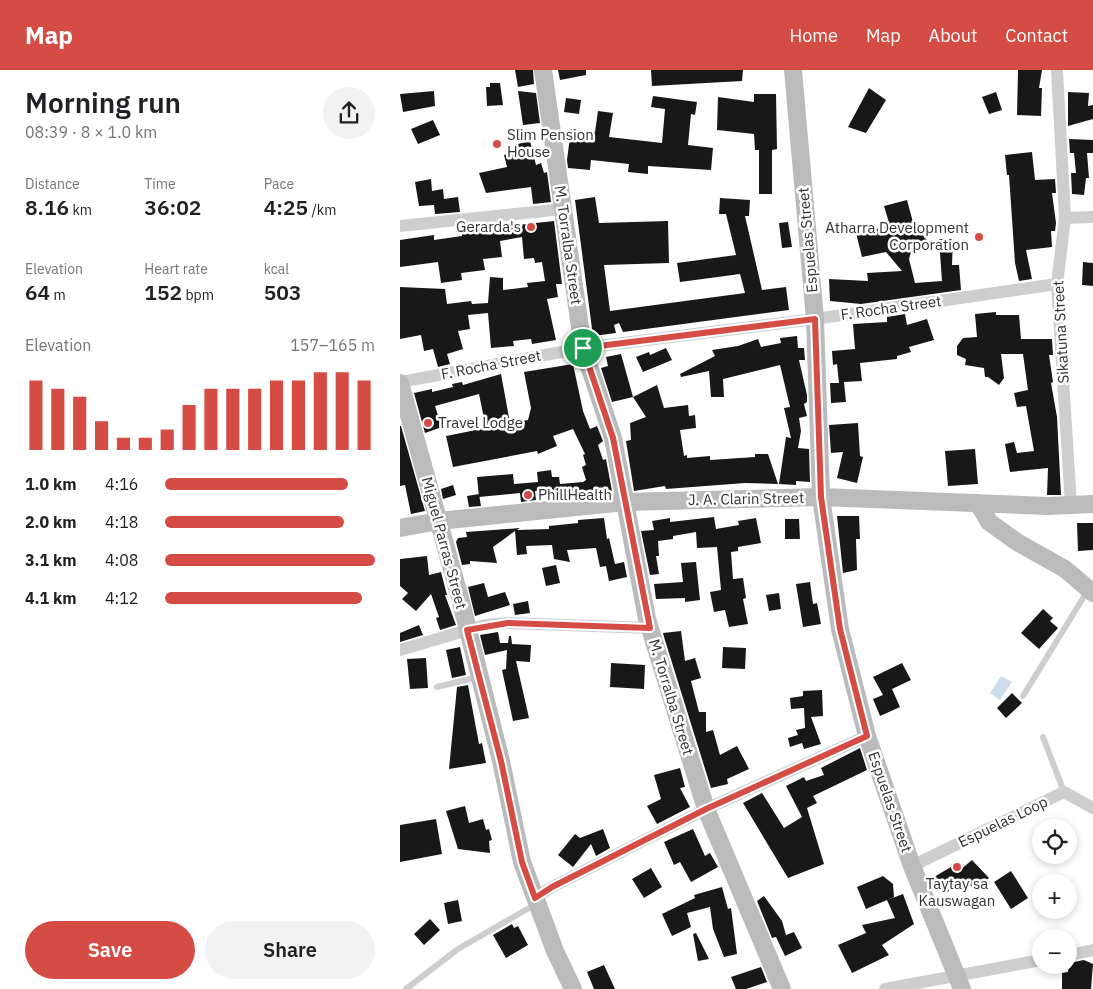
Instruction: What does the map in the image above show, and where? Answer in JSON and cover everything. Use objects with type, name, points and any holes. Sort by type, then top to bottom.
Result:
[{"type":"street","name":"M. Torralba Street","points":[[543,70],[583,348],[613,438],[650,628],[706,809],[782,989]]},
{"type":"street","name":"Espuelas Street","points":[[793,70],[815,319],[821,497],[840,629],[867,736],[912,866],[960,982]]},
{"type":"street","name":"Sikatuna Street","points":[[1057,70],[1065,218],[1057,284],[1071,505]]},
{"type":"street","points":[[400,226],[563,209]]},
{"type":"street","points":[[1065,218],[1093,217]]},
{"type":"street","name":"F. Rocha Street","points":[[400,383],[583,348],[815,319],[1057,284]]},
{"type":"street","name":"Miguel Parras Street","points":[[400,383],[439,521],[501,761],[522,862],[555,951],[573,989]]},
{"type":"street","name":"J. A. Clarin Street","points":[[400,528],[439,521],[625,502],[821,497],[978,503],[1093,504]]},
{"type":"street","points":[[978,503],[989,522],[1017,542],[1065,568],[1091,591]]},
{"type":"street","points":[[400,650],[467,630],[508,623],[650,628]]},
{"type":"street","points":[[536,901],[552,887],[706,809],[867,736]]},
{"type":"street","name":"Espuelas Loop","points":[[912,866],[1064,792],[1093,808]]},
{"type":"street","points":[[1077,953],[1093,950]]},
{"type":"street","points":[[885,989],[960,982],[1032,962]]},
{"type":"lane","points":[[1023,696],[1091,591]]},
{"type":"lane","points":[[437,687],[479,677]]},
{"type":"lane","points":[[1043,737],[1064,792]]},
{"type":"lane","points":[[406,989],[458,949],[536,901]]},
{"type":"water","points":[[1001,676],[1012,682],[1000,700],[990,693]]},
{"type":"building","points":[[515,70],[533,70],[534,84],[518,87]]},
{"type":"building","points":[[558,70],[586,70],[586,75],[560,80]]},
{"type":"building","points":[[651,70],[743,70],[742,81],[652,86]]},
{"type":"building","points":[[1018,70],[1042,70],[1039,88],[1042,88],[1041,116],[1017,115]]},
{"type":"building","points":[[490,83],[500,83],[503,105],[487,106],[486,87],[490,87]]},
{"type":"building","points":[[869,88],[886,100],[866,133],[848,127]]},
{"type":"building","points":[[434,91],[435,106],[403,112],[400,94]]},
{"type":"building","points":[[518,91],[536,93],[540,123],[523,125]]},
{"type":"building","points":[[996,92],[1002,110],[989,114],[982,97]]},
{"type":"building","points":[[1068,92],[1089,93],[1088,106],[1093,105],[1093,119],[1068,126]]},
{"type":"building","points":[[754,94],[776,94],[777,149],[772,150],[772,194],[759,194],[759,150],[755,150],[754,134],[717,130],[718,97],[754,102]]},
{"type":"building","points":[[653,96],[697,102],[695,115],[691,114],[688,145],[713,148],[711,170],[648,166],[648,174],[628,172],[629,164],[591,160],[590,170],[568,168],[567,160],[571,129],[595,132],[598,111],[613,113],[609,137],[662,143],[665,109],[651,107]]},
{"type":"building","points":[[566,98],[581,100],[579,114],[564,112]]},
{"type":"building","points":[[433,120],[440,135],[418,144],[411,129]]},
{"type":"building","points":[[1069,139],[1093,140],[1093,153],[1087,153],[1089,178],[1086,178],[1084,195],[1072,194],[1071,173],[1076,173],[1074,153],[1070,153]]},
{"type":"building","points":[[530,141],[536,165],[541,163],[544,173],[547,172],[551,202],[533,204],[531,187],[486,193],[479,173],[507,167],[504,155],[516,152],[514,145]]},
{"type":"building","points":[[1032,152],[1035,180],[1055,179],[1056,193],[1052,193],[1056,223],[1055,231],[1051,231],[1052,247],[1026,250],[1032,279],[1019,281],[1015,263],[1009,175],[1007,175],[1005,155]]},
{"type":"building","points":[[431,179],[432,191],[443,189],[444,199],[458,197],[460,212],[435,214],[434,205],[419,206],[415,182]]},
{"type":"building","points":[[595,197],[599,223],[668,221],[669,263],[604,265],[610,311],[745,293],[740,274],[680,282],[677,263],[736,255],[726,214],[719,214],[720,198],[750,200],[749,216],[745,216],[762,290],[786,287],[789,310],[623,332],[619,323],[614,325],[616,333],[593,336],[575,200]]},
{"type":"building","points":[[907,200],[914,226],[927,240],[916,252],[911,252],[909,259],[915,283],[942,281],[939,239],[953,239],[952,265],[959,265],[961,290],[861,304],[830,301],[829,279],[868,281],[867,273],[902,271],[886,252],[862,257],[856,233],[890,226],[884,206]]},
{"type":"building","points":[[554,221],[562,284],[556,284],[558,297],[547,299],[556,340],[532,344],[531,339],[513,341],[514,346],[491,348],[488,313],[468,315],[470,329],[458,331],[463,349],[447,354],[450,364],[438,367],[433,349],[424,351],[421,335],[400,339],[400,287],[445,289],[447,304],[471,301],[472,304],[488,303],[490,277],[503,278],[503,290],[528,287],[527,283],[545,281],[542,262],[535,263],[534,258],[524,259],[522,237],[500,241],[502,257],[483,259],[485,270],[461,273],[462,280],[441,283],[438,262],[400,267],[400,240],[434,235],[434,240],[462,236],[462,231]]},
{"type":"building","points":[[788,222],[792,247],[782,248],[779,223]]},
{"type":"building","points":[[1083,262],[1093,263],[1093,286],[1082,285]]},
{"type":"building","points":[[996,312],[996,315],[1019,315],[1021,339],[1052,339],[1053,355],[1049,355],[1053,382],[1051,383],[1057,417],[1061,495],[1047,495],[1048,468],[1010,472],[1005,444],[1014,442],[1017,453],[1034,451],[1026,406],[1017,407],[1014,393],[1028,390],[1023,354],[1001,354],[1004,378],[999,385],[985,377],[984,368],[965,365],[966,359],[957,355],[957,346],[963,338],[977,337],[975,314]]},
{"type":"building","points":[[905,314],[907,325],[927,319],[934,340],[909,347],[911,352],[897,356],[897,359],[860,363],[862,381],[844,382],[846,402],[831,403],[830,383],[839,383],[837,364],[833,365],[832,351],[855,349],[853,324],[887,322],[887,317]]},
{"type":"building","points":[[797,336],[798,348],[804,348],[805,360],[799,360],[807,395],[807,402],[804,404],[807,416],[799,418],[801,431],[798,448],[809,449],[810,482],[796,481],[796,485],[779,484],[786,437],[791,438],[784,408],[790,407],[780,365],[723,379],[724,397],[711,397],[709,371],[681,377],[680,374],[715,356],[712,350],[738,346],[758,339],[761,347],[781,343],[780,338]]},
{"type":"building","points":[[666,348],[672,360],[643,372],[636,357],[649,352],[650,355]]},
{"type":"building","points":[[621,354],[633,397],[612,402],[601,368],[608,366],[606,357]]},
{"type":"building","points":[[573,364],[583,411],[590,429],[597,426],[603,441],[598,445],[603,460],[606,459],[612,491],[601,492],[600,490],[574,494],[575,496],[554,497],[553,489],[535,491],[536,500],[521,502],[520,493],[479,497],[477,477],[513,474],[514,484],[538,482],[537,472],[551,470],[552,477],[559,477],[560,484],[583,482],[586,480],[582,467],[586,465],[583,455],[585,454],[573,429],[553,436],[557,446],[538,454],[537,451],[453,467],[446,436],[486,428],[479,394],[435,406],[442,427],[425,433],[414,393],[432,389],[432,392],[453,387],[452,384],[462,382],[463,385],[501,374],[510,423],[528,420],[531,408],[524,372]]},
{"type":"building","points":[[657,385],[664,408],[688,405],[689,416],[695,415],[696,428],[680,430],[684,456],[687,455],[687,458],[710,456],[710,460],[755,457],[755,454],[768,454],[778,484],[745,483],[666,489],[665,486],[634,491],[626,441],[631,440],[630,423],[646,417],[633,397]]},
{"type":"building","points":[[858,423],[860,456],[863,457],[857,483],[837,478],[843,452],[831,453],[829,425]]},
{"type":"building","points":[[400,426],[425,511],[411,514],[405,485],[400,486]]},
{"type":"building","points":[[975,449],[978,484],[948,486],[945,451]]},
{"type":"building","points":[[453,485],[456,495],[443,499],[441,489]]},
{"type":"building","points":[[479,494],[481,506],[469,507],[467,496]]},
{"type":"building","points":[[837,516],[859,516],[860,539],[856,539],[857,570],[843,573]]},
{"type":"building","points":[[714,517],[716,529],[739,525],[738,521],[756,518],[761,543],[738,547],[738,551],[731,552],[733,579],[743,578],[746,598],[743,599],[748,624],[729,627],[725,610],[714,612],[710,592],[721,590],[717,547],[697,548],[696,532],[673,536],[673,539],[658,541],[659,556],[656,556],[659,574],[650,575],[641,531],[654,530],[652,521],[670,518],[670,522]]},
{"type":"building","points":[[604,518],[607,539],[609,538],[615,564],[624,562],[627,577],[609,581],[606,566],[600,567],[596,548],[567,550],[570,562],[554,559],[552,545],[526,546],[527,554],[517,555],[515,531],[493,547],[497,563],[470,561],[470,564],[462,565],[456,542],[458,538],[467,537],[466,532],[520,528],[517,530],[549,529],[549,526],[578,523],[578,520]]},
{"type":"building","points":[[785,519],[799,519],[800,539],[785,539]]},
{"type":"building","points":[[1077,523],[1093,523],[1093,550],[1078,551]]},
{"type":"building","points":[[427,556],[429,575],[441,572],[447,595],[445,595],[456,625],[440,630],[436,618],[439,617],[431,594],[416,611],[402,599],[408,593],[400,586],[400,559]]},
{"type":"building","points":[[696,562],[700,600],[685,602],[685,598],[656,599],[654,584],[683,582],[681,563]]},
{"type":"building","points":[[556,565],[560,583],[546,586],[542,568]]},
{"type":"building","points":[[810,582],[813,604],[817,603],[821,624],[803,627],[796,584]]},
{"type":"building","points":[[484,583],[488,597],[505,592],[510,605],[475,616],[468,587]]},
{"type":"building","points":[[779,593],[781,609],[769,611],[766,595]]},
{"type":"building","points":[[528,601],[530,613],[515,615],[513,604]]},
{"type":"building","points":[[1043,609],[1053,618],[1050,621],[1058,628],[1039,649],[1021,633]]},
{"type":"building","points":[[419,625],[423,635],[400,642],[400,633]]},
{"type":"building","points":[[681,631],[685,661],[695,658],[701,678],[691,681],[699,712],[706,712],[706,732],[713,730],[720,755],[737,746],[749,769],[727,779],[728,784],[711,788],[663,633]]},
{"type":"building","points":[[498,632],[500,643],[508,643],[509,636],[511,636],[512,644],[531,645],[530,662],[516,661],[529,718],[513,721],[502,670],[506,669],[507,650],[485,655],[480,635]]},
{"type":"building","points":[[460,647],[466,675],[452,678],[446,650]]},
{"type":"building","points":[[723,647],[746,648],[745,669],[722,668]]},
{"type":"building","points":[[426,658],[428,688],[410,689],[407,659]]},
{"type":"building","points":[[611,663],[645,665],[644,689],[610,687]]},
{"type":"building","points":[[902,663],[911,680],[892,689],[900,707],[880,716],[873,699],[883,695],[873,677]]},
{"type":"building","points":[[468,685],[479,744],[482,743],[486,763],[449,769],[457,687]]},
{"type":"building","points":[[822,690],[823,716],[811,717],[821,744],[804,749],[802,743],[790,747],[788,738],[798,735],[796,730],[805,728],[804,708],[791,709],[790,698],[803,696],[803,691]]},
{"type":"building","points":[[1012,693],[1022,703],[1006,718],[997,708]]},
{"type":"building","points":[[860,748],[867,770],[813,796],[817,803],[807,808],[824,864],[788,878],[743,803],[762,793],[784,828],[802,817],[786,786],[804,777],[806,781],[824,775],[821,768]]},
{"type":"building","points":[[680,768],[685,787],[680,788],[690,807],[657,824],[647,806],[661,799],[654,775]]},
{"type":"building","points":[[465,806],[469,823],[483,819],[486,830],[489,829],[492,840],[489,841],[490,853],[458,849],[446,811]]},
{"type":"building","points":[[436,819],[442,854],[400,862],[400,825]]},
{"type":"building","points":[[603,829],[610,848],[596,856],[591,844],[573,867],[558,855],[575,834],[580,838]]},
{"type":"building","points":[[693,829],[705,856],[710,853],[718,867],[691,882],[680,862],[674,865],[664,842]]},
{"type":"building","points":[[972,860],[989,878],[975,890],[967,881],[943,894],[934,877],[956,864],[960,870]]},
{"type":"building","points":[[651,868],[662,887],[644,898],[632,879]]},
{"type":"building","points":[[1011,871],[1028,898],[1011,909],[994,882]]},
{"type":"building","points":[[883,876],[893,884],[894,897],[866,909],[857,887]]},
{"type":"building","points":[[722,887],[728,909],[731,908],[737,954],[724,957],[713,929],[710,907],[687,913],[691,927],[672,936],[662,914],[695,898],[694,895]]},
{"type":"building","points":[[903,894],[914,924],[882,945],[889,955],[852,973],[838,945],[866,933],[862,925],[895,918],[887,900]]},
{"type":"building","points":[[764,896],[782,921],[786,935],[794,932],[802,948],[785,956],[776,937],[772,938],[757,901]]},
{"type":"building","points":[[458,900],[462,921],[448,924],[444,903]]},
{"type":"building","points":[[430,919],[440,930],[424,945],[414,934]]},
{"type":"building","points":[[512,924],[514,928],[518,926],[528,945],[506,958],[493,935]]},
{"type":"building","points":[[696,933],[709,959],[698,961],[693,934]]},
{"type":"building","points":[[1084,960],[1093,964],[1091,989],[1062,989],[1062,974],[1077,974],[1077,961]]},
{"type":"building","points":[[604,965],[615,989],[594,989],[587,972]]},
{"type":"building","points":[[761,967],[767,982],[746,989],[736,989],[731,977]]},
{"type":"place","name":"Slim Pension House","points":[[497,144]]},
{"type":"place","name":"Gerarda's","points":[[531,227]]},
{"type":"place","name":"Atharra Development Corporation","points":[[979,237]]},
{"type":"place","name":"Travel Lodge","points":[[428,423]]},
{"type":"place","name":"PhillHealth","points":[[528,495]]},
{"type":"place","name":"Taytay sa Kauswagan","points":[[957,867]]},
{"type":"route","points":[[815,319],[821,497],[840,629],[867,736],[706,809],[552,887],[535,898],[522,862],[501,761],[467,630],[485,625],[508,623],[650,628],[613,438],[583,348],[815,319]]}]
